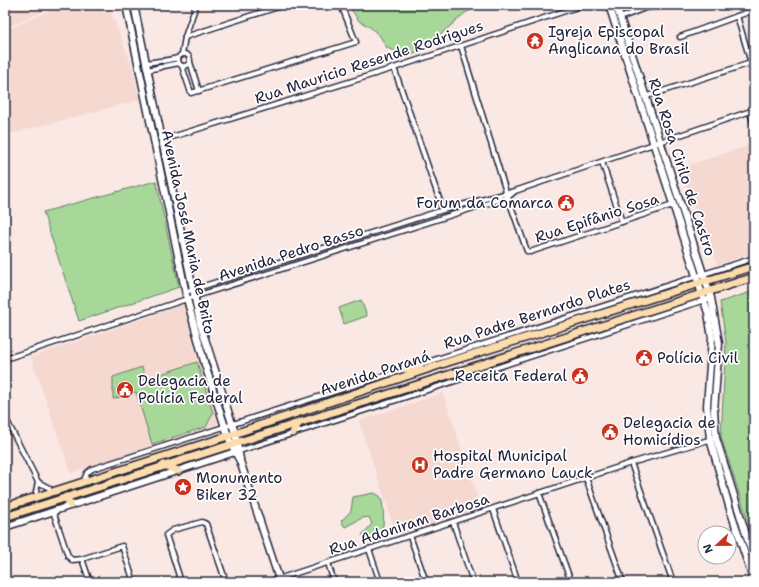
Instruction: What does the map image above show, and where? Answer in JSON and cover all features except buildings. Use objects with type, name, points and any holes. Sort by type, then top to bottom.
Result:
[{"type":"main road","name":"Avenida José Maria de Brito","points":[[126,5],[185,292],[205,365],[225,427],[231,434],[280,580]]},
{"type":"main road","name":"Avenida José Maria de Brito","points":[[134,5],[200,323],[232,424],[231,434]]},
{"type":"main road","points":[[609,5],[638,83],[653,144],[696,276],[702,282]]},
{"type":"main road","name":"Rua Rosa Cirilo de Castro","points":[[616,5],[638,83]]},
{"type":"main road","name":"Rua Rosa Cirilo de Castro","points":[[642,98],[661,142],[703,274],[702,282],[719,343],[713,439]]},
{"type":"main road","name":"Avenida Paraná","points":[[5,507],[34,495],[83,482],[448,362],[754,266]]},
{"type":"main road","name":"Avenida Paraná","points":[[5,517],[643,313],[707,296],[754,277]]},
{"type":"main road","points":[[639,322],[643,313]]},
{"type":"main road","points":[[462,358],[465,370]]},
{"type":"main road","points":[[448,362],[452,369],[452,374]]},
{"type":"main road","points":[[205,365],[208,363],[213,364]]},
{"type":"main road","points":[[405,369],[433,367]]},
{"type":"main road","points":[[293,434],[299,422]]},
{"type":"main road","points":[[713,439],[754,560]]},
{"type":"main road","points":[[713,439],[728,506],[754,582]]},
{"type":"main road","points":[[5,527],[53,510],[237,451]]},
{"type":"main road","points":[[164,465],[178,471]]},
{"type":"main road","points":[[34,495],[49,488],[62,488]]},
{"type":"main road","points":[[66,497],[70,505]]},
{"type":"street","points":[[147,67],[162,61],[178,58],[182,54],[185,37],[196,5]]},
{"type":"street","points":[[185,37],[284,5]]},
{"type":"street","points":[[178,58],[190,93],[356,42],[341,5]]},
{"type":"street","name":"Rua Mauricio Resende Rodrigues","points":[[161,136],[172,137],[394,68],[583,5]]},
{"type":"street","points":[[620,18],[645,8],[668,5]]},
{"type":"street","points":[[680,37],[754,10]]},
{"type":"street","points":[[642,98],[753,62],[737,16]]},
{"type":"street","points":[[461,46],[508,197]]},
{"type":"street","points":[[182,54],[189,56],[199,91]]},
{"type":"street","points":[[162,61],[163,66]]},
{"type":"street","points":[[147,67],[187,65],[190,62]]},
{"type":"street","points":[[394,68],[443,210]]},
{"type":"street","name":"Avenida Pedro Basso","points":[[185,292],[443,210],[506,192],[515,191],[752,111]]},
{"type":"street","points":[[752,111],[754,125]]},
{"type":"street","points":[[602,162],[622,222]]},
{"type":"street","name":"Avenida Pedro Basso","points":[[5,359],[187,299],[508,197],[515,191]]},
{"type":"street","name":"Rua Epifânio Sosa","points":[[508,197],[527,251],[530,252],[673,205]]},
{"type":"street","name":"Rua Padre Bernardo Plates","points":[[83,482],[87,473],[92,470],[754,258]]},
{"type":"street","points":[[237,451],[639,322],[707,296]]},
{"type":"street","points":[[5,417],[38,482],[49,488]]},
{"type":"street","name":"Rua Adoniram Barbosa","points":[[269,582],[280,580],[369,549],[632,463],[713,439]]},
{"type":"street","points":[[632,463],[673,582]]},
{"type":"street","points":[[586,478],[622,582]]},
{"type":"street","points":[[34,495],[38,482]]},
{"type":"street","points":[[539,493],[571,582]]},
{"type":"street","points":[[493,509],[518,582]]},
{"type":"street","points":[[53,510],[68,556],[72,560],[82,559],[120,545],[123,547],[134,582]]},
{"type":"street","points":[[181,582],[166,535],[173,530],[202,522],[206,524],[226,582]]},
{"type":"street","points":[[453,522],[473,582]]},
{"type":"street","points":[[410,536],[426,582]]},
{"type":"street","points":[[369,549],[380,582]]},
{"type":"street","points":[[82,559],[90,582]]},
{"type":"street","points":[[328,563],[334,582]]},
{"type":"shaded area","points":[[5,5],[57,5],[5,29]]},
{"type":"shaded area","points":[[62,5],[108,5],[132,66],[140,100],[5,135],[5,31]]},
{"type":"shaded area","points":[[754,144],[754,252],[717,265],[711,243],[705,244],[680,168]]},
{"type":"shaded area","name":"Delegacia de Polícia Federal","points":[[186,304],[192,340],[218,424],[71,473],[31,357]]},
{"type":"shaded area","name":"Hospital Municipal Padre Germano Lauck","points":[[443,393],[481,508],[397,536],[359,421]]},
{"type":"green space","points":[[348,5],[481,5],[465,13],[424,49],[411,54],[399,53],[387,48],[380,36],[370,27],[359,21]]},
{"type":"green space","points":[[156,181],[179,287],[79,321],[43,212]]},
{"type":"green space","points":[[754,291],[754,540],[721,437],[726,342],[720,302]]},
{"type":"green space","points":[[361,300],[367,316],[344,324],[339,308]]},
{"type":"green space","points":[[197,362],[213,413],[206,427],[152,444],[136,392],[113,399],[113,377],[142,367],[146,379]]},
{"type":"green space","points":[[374,493],[380,496],[382,500],[384,516],[383,526],[381,536],[375,540],[368,540],[362,535],[372,524],[369,517],[362,518],[345,527],[341,521],[351,511],[353,497]]},
{"type":"place","name":"Igreja Episcopal Anglicana do Brasil","points":[[535,41]]},
{"type":"place","name":"Forum da Comarca","points":[[566,203]]},
{"type":"place","name":"Polícia Civil","points":[[644,358]]},
{"type":"place","name":"Receita Federal","points":[[580,376]]},
{"type":"place","name":"Delegacia de Polícia Federal","points":[[125,390]]},
{"type":"place","name":"Delegacia de Homicídios","points":[[610,432]]},
{"type":"place","name":"Hospital Municipal Padre Germano Lauck","points":[[420,465]]},
{"type":"place","name":"Monumento Biker 32","points":[[183,487]]}]
